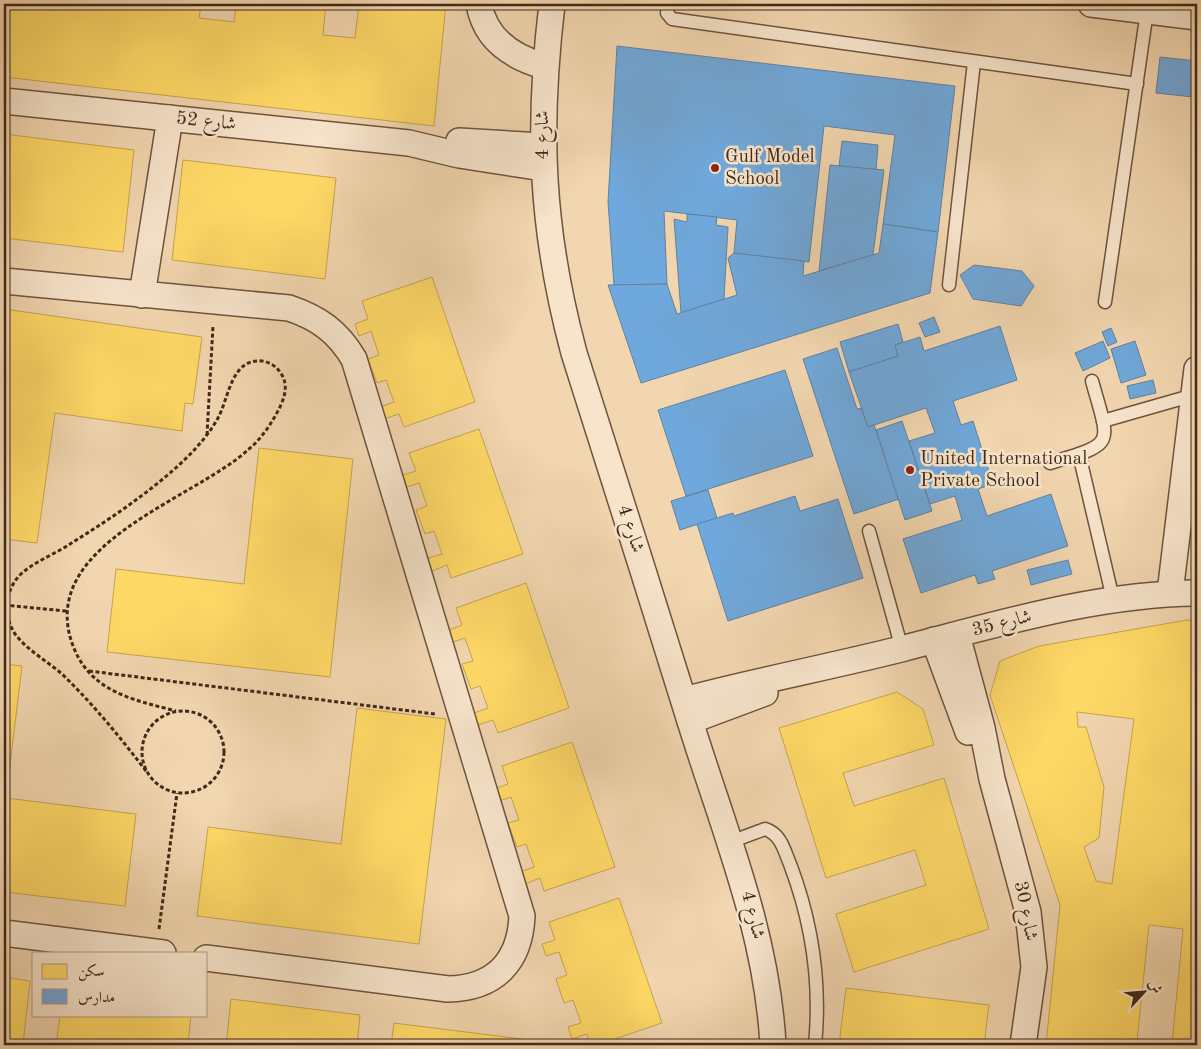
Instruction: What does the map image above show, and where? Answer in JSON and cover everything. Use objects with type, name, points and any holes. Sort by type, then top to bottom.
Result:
[{"type":"street","points":[[479,4],[490,33],[505,49],[524,60],[544,66]]},
{"type":"street","name":"شارع 4","points":[[552,4],[544,66],[543,157],[553,264],[562,309],[574,353],[743,881],[763,961],[772,1045]]},
{"type":"street","points":[[1091,4],[1197,17]]},
{"type":"street","name":"شارع 52","points":[[4,100],[409,143],[459,155],[543,157]]},
{"type":"street","points":[[142,295],[170,118]]},
{"type":"street","points":[[4,281],[289,308],[309,314],[328,325],[343,340],[354,359],[522,916],[518,946],[502,970],[477,986],[448,989],[208,958]]},
{"type":"street","points":[[1170,593],[1197,369]]},
{"type":"street","name":"شارع 35","points":[[687,710],[763,694],[810,671],[1114,599],[1170,593],[1197,593]]},
{"type":"street","name":"شارع 30","points":[[946,638],[982,728],[992,779],[1028,912],[1032,939],[1031,995],[1023,1045]]},
{"type":"street","points":[[4,933],[159,952]]},
{"type":"lane","points":[[668,4],[667,13],[672,20],[1137,84]]},
{"type":"lane","points":[[1106,302],[1147,11]]},
{"type":"lane","points":[[949,284],[974,62]]},
{"type":"lane","points":[[1050,463],[1092,450],[1100,445],[1104,438],[1106,429],[1092,381]]},
{"type":"lane","points":[[1103,421],[1194,395]]},
{"type":"lane","points":[[1079,454],[1114,599]]},
{"type":"lane","points":[[869,531],[902,649]]},
{"type":"lane","points":[[730,842],[765,829],[777,836],[781,842],[798,886],[813,950],[816,988],[815,1045]]},
{"type":"path","points":[[207,435],[214,302]]},
{"type":"path","points":[[258,361],[270,363],[279,370],[285,381],[286,393],[273,420],[262,435],[235,460],[109,540],[83,570],[73,590],[66,611],[72,643],[88,671],[98,682],[124,698],[176,712],[194,714],[211,723],[219,733],[223,745],[223,759],[220,771],[202,789],[190,793],[177,793],[159,786],[117,732],[84,697],[60,672],[21,642],[13,631],[5,605],[11,588],[22,573],[108,520],[130,504],[172,471],[207,435],[221,412],[237,371],[247,363],[258,361]]},
{"type":"path","points":[[5,605],[66,611]]},
{"type":"path","points":[[88,671],[463,717]]},
{"type":"path","points":[[146,771],[142,759],[142,746],[146,734],[153,723],[163,716],[176,712]]},
{"type":"path","points":[[159,952],[177,793]]},
{"type":"building: سكن","points":[[4,4],[76,4],[107,9],[108,4],[201,4],[199,18],[234,22],[236,4],[326,4],[323,35],[355,38],[359,4],[446,4],[434,126],[4,77]]},
{"type":"building: سكن","points":[[4,134],[134,150],[123,252],[4,238]]},
{"type":"building: سكن","points":[[183,160],[336,178],[325,279],[172,260]]},
{"type":"building: سكن","points":[[432,277],[475,402],[404,427],[399,414],[384,419],[380,407],[394,402],[386,380],[377,383],[368,359],[379,355],[371,331],[359,336],[355,324],[368,319],[362,301]]},
{"type":"building: سكن","points":[[4,309],[202,337],[193,404],[185,403],[182,431],[55,413],[37,543],[4,539]]},
{"type":"building: سكن","points":[[479,429],[523,554],[451,578],[447,565],[432,571],[428,558],[442,554],[434,531],[425,534],[416,510],[427,506],[419,483],[407,487],[403,475],[416,471],[409,453]]},
{"type":"building: سكن","points":[[259,448],[353,459],[330,677],[107,652],[116,569],[244,584]]},
{"type":"building: سكن","points":[[526,583],[569,708],[498,733],[493,720],[478,725],[474,713],[488,708],[480,686],[471,689],[462,664],[473,661],[465,638],[453,642],[449,630],[462,625],[456,608]]},
{"type":"building: سكن","points":[[1187,620],[1197,621],[1197,1045],[1046,1045],[1060,905],[990,695],[1000,661],[1039,646]],"holes":[[[1077,712],[1134,719],[1112,884],[1096,881],[1084,847],[1099,838],[1104,787],[1086,727],[1078,727]],[[1149,925],[1183,929],[1172,1044],[1137,1041]]]},
{"type":"building: سكن","points":[[4,664],[22,666],[6,798],[136,814],[125,906],[4,892]]},
{"type":"building: سكن","points":[[897,692],[923,709],[934,745],[843,773],[854,806],[944,778],[989,929],[854,972],[836,914],[926,885],[915,850],[826,878],[779,728]]},
{"type":"building: سكن","points":[[357,708],[446,719],[419,944],[197,916],[208,827],[341,844]]},
{"type":"building: سكن","points":[[572,742],[615,867],[544,891],[540,878],[525,884],[520,872],[534,867],[526,844],[517,847],[508,823],[519,820],[511,797],[499,801],[495,789],[508,784],[502,766]]},
{"type":"building: سكن","points":[[619,898],[662,1023],[597,1045],[590,1045],[587,1034],[572,1039],[568,1027],[581,1023],[573,1000],[564,1003],[556,979],[567,975],[559,952],[546,956],[542,944],[555,940],[549,922]]},
{"type":"building: سكن","points":[[4,977],[30,981],[23,1045],[4,1045]]},
{"type":"building: سكن","points":[[846,988],[989,1005],[984,1045],[839,1045]]},
{"type":"building: سكن","points":[[231,999],[360,1015],[357,1045],[226,1045]]},
{"type":"building: سكن","points":[[60,1016],[191,1016],[188,1045],[56,1045]]},
{"type":"building: سكن","points":[[394,1023],[522,1039],[522,1045],[391,1045]]},
{"type":"building: مدارس","name":"Gulf Model School","points":[[617,46],[955,86],[938,232],[883,224],[895,135],[824,126],[809,262],[734,253],[737,220],[664,211],[667,284],[614,285],[608,202]]},
{"type":"building: مدارس","points":[[1160,57],[1197,61],[1193,97],[1156,93]]},
{"type":"building: مدارس","points":[[842,141],[878,145],[876,170],[839,166]]},
{"type":"building: مدارس","points":[[830,165],[884,170],[873,255],[819,271]]},
{"type":"building: مدارس","points":[[687,214],[717,217],[716,225],[728,227],[724,299],[681,313],[674,219],[687,222]]},
{"type":"building: مدارس","points":[[883,224],[938,232],[930,293],[641,383],[608,285],[667,284],[677,314],[737,295],[728,258],[734,253],[804,261],[803,276],[879,253]]},
{"type":"building: مدارس","points":[[974,265],[1022,271],[1034,286],[1021,306],[973,299],[960,275]]},
{"type":"building: مدارس","points":[[934,317],[940,332],[925,337],[919,323]]},
{"type":"building: مدارس","points":[[898,324],[903,342],[895,345],[898,356],[849,372],[840,342]]},
{"type":"building: مدارس","points":[[1000,326],[1017,380],[953,401],[961,425],[973,421],[993,484],[978,489],[987,516],[1051,494],[1068,546],[992,571],[995,579],[978,584],[975,575],[921,593],[903,539],[962,520],[955,496],[930,504],[909,441],[935,433],[926,408],[868,427],[849,372],[898,356],[895,345],[920,337],[924,351]]},
{"type":"building: مدارس","points":[[1111,328],[1117,342],[1108,346],[1102,332]]},
{"type":"building: مدارس","points":[[1103,341],[1110,358],[1083,371],[1075,353]]},
{"type":"building: مدارس","points":[[1135,341],[1146,375],[1121,383],[1111,349]]},
{"type":"building: مدارس","points":[[837,348],[857,409],[861,408],[868,427],[874,425],[899,499],[854,514],[803,359]]},
{"type":"building: مدارس","points":[[785,370],[813,456],[686,496],[658,410]]},
{"type":"building: مدارس","points":[[1153,380],[1156,393],[1130,399],[1127,386]]},
{"type":"building: مدارس","points":[[902,421],[932,511],[905,520],[876,430]]},
{"type":"building: مدارس","points":[[708,490],[717,518],[680,530],[671,501]]},
{"type":"building: مدارس","points":[[795,496],[800,511],[838,499],[863,578],[728,621],[697,524],[733,513],[734,516]]},
{"type":"building: مدارس","points":[[1068,560],[1072,574],[1031,585],[1027,570]]},
{"type":"place","name":"Gulf Model School","points":[[715,168]]},
{"type":"place","name":"United International Private School","points":[[910,470]]}]
